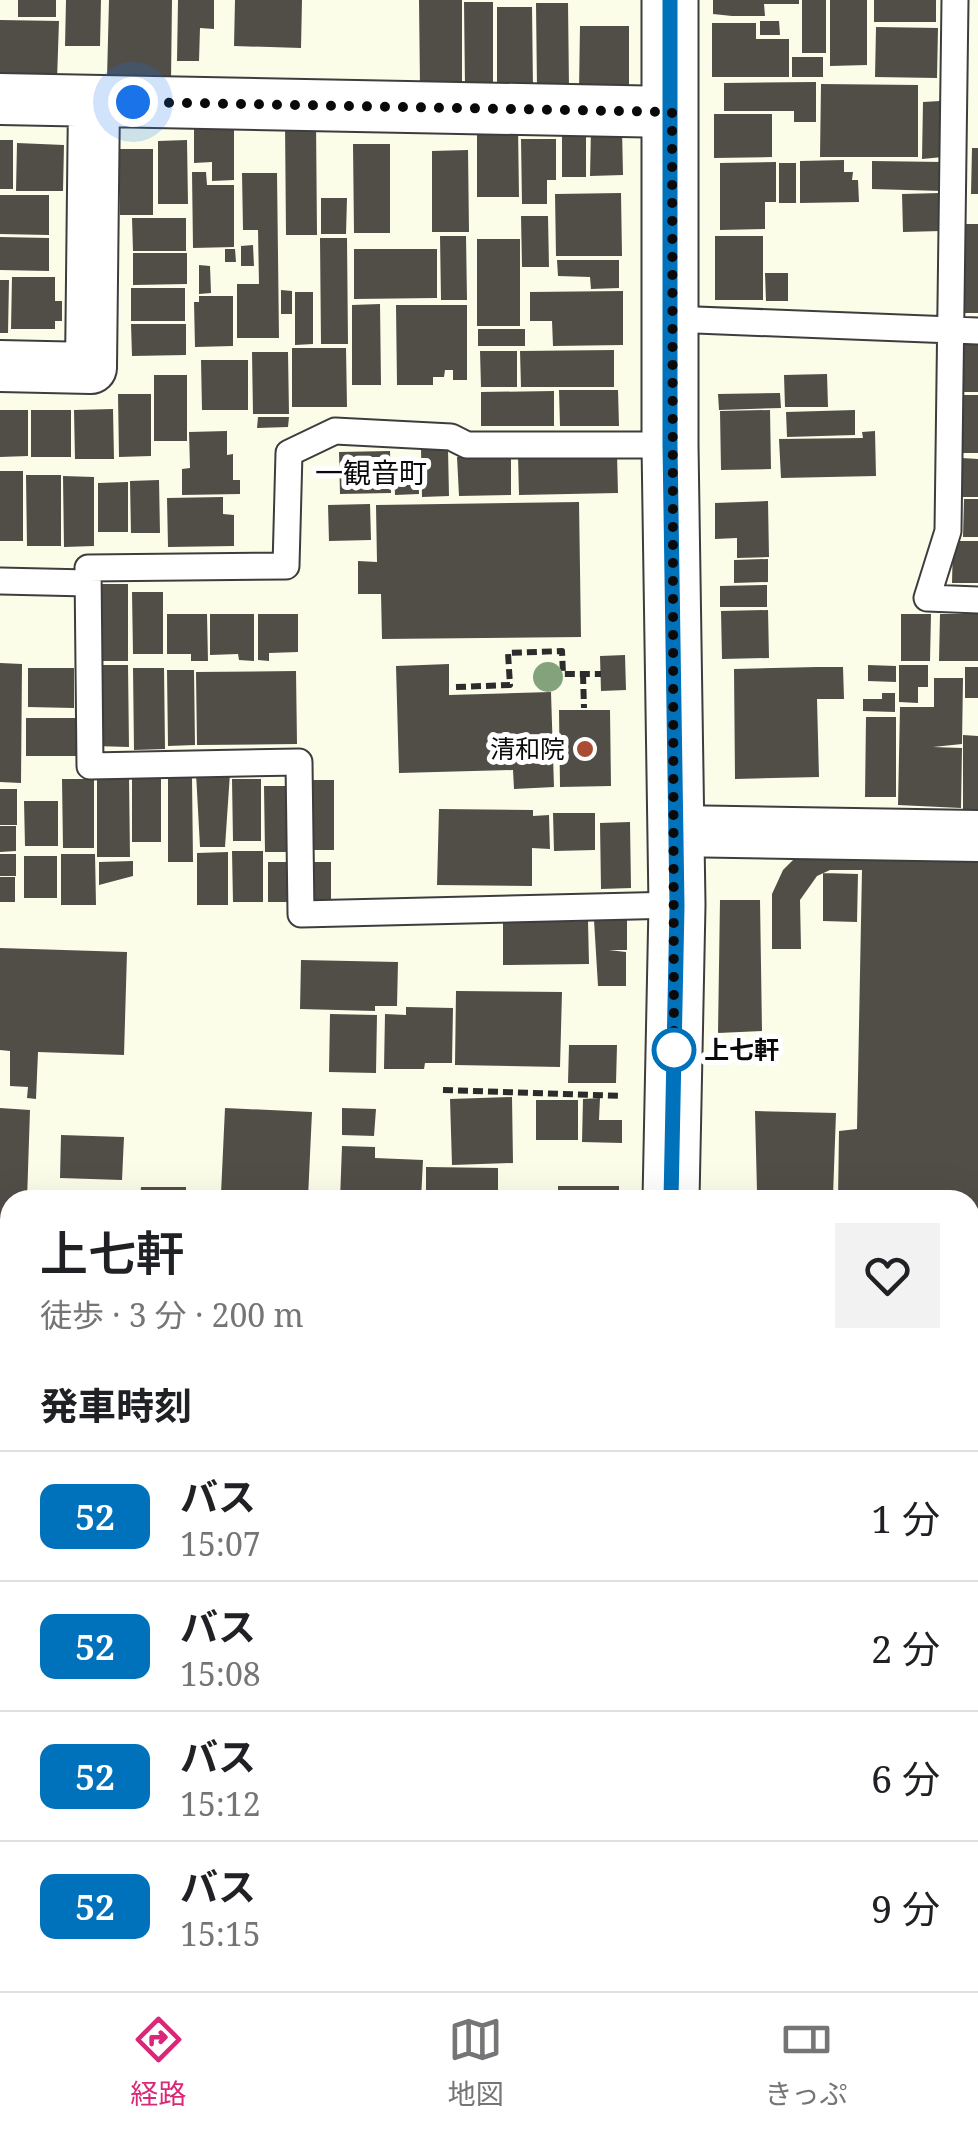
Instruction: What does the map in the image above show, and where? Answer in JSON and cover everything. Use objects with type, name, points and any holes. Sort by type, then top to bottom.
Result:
[{"type":"street","points":[[670,0],[670,445],[677,906],[671,1190]]},
{"type":"street","points":[[0,99],[672,112]]},
{"type":"street","points":[[0,366],[91,368],[94,101]]},
{"type":"street","points":[[675,831],[978,836]]},
{"type":"lane","points":[[954,0],[967,123],[952,330],[948,531],[928,598],[978,600]]},
{"type":"lane","points":[[671,319],[978,330]]},
{"type":"lane","points":[[670,445],[467,445],[450,437],[335,431],[289,453],[286,566],[88,568],[90,766],[299,762],[300,914],[677,906]]},
{"type":"lane","points":[[0,581],[88,582]]},
{"type":"path","points":[[456,687],[510,685],[508,653],[562,650],[563,674],[601,674]]},
{"type":"path","points":[[583,674],[584,708]]},
{"type":"path","points":[[443,1090],[674,1096]]},
{"type":"building","points":[[18,0],[56,0],[56,17],[18,17]]},
{"type":"building","points":[[66,0],[101,0],[100,46],[65,46]]},
{"type":"building","points":[[109,0],[172,0],[171,80],[107,78]]},
{"type":"building","points":[[178,0],[214,0],[214,29],[200,28],[199,61],[177,61]]},
{"type":"building","points":[[235,0],[302,0],[301,48],[234,46]]},
{"type":"building","points":[[419,0],[462,0],[462,86],[420,87]]},
{"type":"building","points":[[713,0],[799,0],[799,4],[764,4],[765,16],[732,16],[713,14]]},
{"type":"building","points":[[802,0],[826,0],[826,53],[802,53]]},
{"type":"building","points":[[830,0],[867,0],[867,65],[830,66]]},
{"type":"building","points":[[874,0],[936,0],[936,22],[874,22]]},
{"type":"building","points":[[464,2],[493,2],[493,87],[465,87]]},
{"type":"building","points":[[536,3],[568,3],[569,88],[537,88]]},
{"type":"building","points":[[497,7],[532,7],[533,88],[497,88]]},
{"type":"building","points":[[0,20],[59,21],[57,80],[0,79]]},
{"type":"building","points":[[760,21],[779,21],[780,35],[760,35]]},
{"type":"building","points":[[712,23],[756,23],[756,39],[789,39],[789,77],[712,77]]},
{"type":"building","points":[[580,26],[629,26],[629,90],[579,91]]},
{"type":"building","points":[[876,27],[938,28],[937,78],[875,77]]},
{"type":"building","points":[[792,57],[823,57],[823,77],[792,77]]},
{"type":"building","points":[[816,82],[816,122],[794,122],[794,111],[724,111],[724,83]]},
{"type":"building","points":[[821,84],[918,85],[918,157],[820,157]]},
{"type":"building","points":[[940,101],[943,157],[922,159],[923,102]]},
{"type":"building","points":[[714,114],[772,114],[772,157],[714,158]]},
{"type":"building","points":[[234,119],[234,180],[212,181],[212,162],[194,163],[194,120]]},
{"type":"building","points":[[316,121],[317,235],[286,235],[285,122]]},
{"type":"building","points":[[562,123],[586,123],[586,177],[562,177]]},
{"type":"building","points":[[518,125],[519,197],[477,197],[477,126]]},
{"type":"building","points":[[591,128],[622,128],[623,175],[590,176]]},
{"type":"building","points":[[521,139],[556,139],[556,180],[547,180],[547,204],[522,204]]},
{"type":"building","points":[[0,140],[13,140],[13,189],[0,189]]},
{"type":"building","points":[[187,140],[188,204],[158,204],[158,141]]},
{"type":"building","points":[[17,143],[64,145],[63,191],[16,191]]},
{"type":"building","points":[[353,144],[390,144],[390,233],[354,233]]},
{"type":"building","points":[[972,148],[978,148],[978,194],[971,194]]},
{"type":"building","points":[[120,149],[153,149],[153,215],[120,215]]},
{"type":"building","points":[[468,150],[469,232],[432,232],[432,151]]},
{"type":"building","points":[[844,160],[844,172],[853,172],[852,180],[858,180],[859,202],[800,203],[800,161]]},
{"type":"building","points":[[872,161],[943,162],[942,191],[872,189]]},
{"type":"building","points":[[776,162],[776,202],[765,202],[765,229],[720,230],[720,163]]},
{"type":"building","points":[[779,163],[796,163],[796,203],[779,203]]},
{"type":"building","points":[[192,172],[206,172],[207,185],[234,185],[234,247],[193,248]]},
{"type":"building","points":[[242,173],[277,173],[279,338],[237,338],[237,284],[259,284],[258,230],[243,230]]},
{"type":"building","points":[[621,193],[622,256],[556,256],[555,194]]},
{"type":"building","points":[[940,193],[941,231],[903,232],[902,194]]},
{"type":"building","points":[[0,195],[49,195],[49,235],[0,234]]},
{"type":"building","points":[[321,198],[347,198],[346,234],[321,234]]},
{"type":"building","points":[[521,216],[548,216],[549,267],[522,267]]},
{"type":"building","points":[[132,218],[186,218],[186,251],[133,251]]},
{"type":"building","points":[[964,224],[978,224],[978,313],[959,313]]},
{"type":"building","points":[[440,236],[466,236],[467,300],[441,300]]},
{"type":"building","points":[[715,236],[763,236],[763,300],[715,300]]},
{"type":"building","points":[[0,237],[49,238],[49,271],[0,270]]},
{"type":"building","points":[[320,238],[347,238],[348,344],[321,344]]},
{"type":"building","points":[[477,239],[520,239],[520,326],[477,326]]},
{"type":"building","points":[[253,245],[254,266],[241,266],[241,246]]},
{"type":"building","points":[[225,249],[235,249],[236,262],[225,262]]},
{"type":"building","points":[[354,249],[437,249],[437,298],[354,299]]},
{"type":"building","points":[[133,253],[187,253],[187,284],[133,285]]},
{"type":"building","points":[[557,260],[619,260],[619,288],[591,289],[590,277],[558,276]]},
{"type":"building","points":[[199,265],[210,266],[211,293],[199,294]]},
{"type":"building","points":[[765,273],[788,273],[788,301],[766,301]]},
{"type":"building","points":[[12,277],[55,277],[55,301],[62,301],[62,321],[55,321],[55,329],[11,329]]},
{"type":"building","points":[[0,280],[9,280],[8,333],[0,333]]},
{"type":"building","points":[[131,288],[185,288],[185,321],[131,321]]},
{"type":"building","points":[[281,290],[292,291],[292,314],[281,314]]},
{"type":"building","points":[[623,291],[623,345],[553,346],[552,321],[530,321],[530,292]]},
{"type":"building","points":[[295,292],[313,292],[313,344],[295,345]]},
{"type":"building","points":[[199,296],[233,296],[233,346],[195,347],[194,302],[199,302]]},
{"type":"building","points":[[380,304],[381,385],[352,385],[352,305]]},
{"type":"building","points":[[396,305],[467,305],[467,380],[453,380],[453,370],[445,370],[444,377],[433,377],[433,385],[397,385]]},
{"type":"building","points":[[131,324],[186,324],[186,355],[132,356]]},
{"type":"building","points":[[478,329],[525,329],[525,346],[478,346]]},
{"type":"building","points":[[962,337],[978,337],[978,392],[961,392]]},
{"type":"building","points":[[292,348],[346,348],[347,407],[292,407]]},
{"type":"building","points":[[614,350],[614,387],[521,387],[520,351]]},
{"type":"building","points":[[480,351],[517,351],[517,387],[481,387]]},
{"type":"building","points":[[252,352],[288,352],[289,414],[253,414]]},
{"type":"building","points":[[201,360],[248,360],[248,410],[202,410]]},
{"type":"building","points":[[827,374],[828,407],[785,407],[784,375]]},
{"type":"building","points":[[154,375],[187,375],[187,441],[154,441]]},
{"type":"building","points":[[559,390],[618,390],[619,426],[560,426]]},
{"type":"building","points":[[554,391],[554,426],[481,426],[481,392]]},
{"type":"building","points":[[780,393],[781,408],[719,410],[718,394]]},
{"type":"building","points":[[118,394],[151,394],[151,456],[119,457]]},
{"type":"building","points":[[960,395],[978,395],[978,453],[959,453]]},
{"type":"building","points":[[113,409],[114,459],[75,459],[74,410]]},
{"type":"building","points":[[0,410],[28,410],[28,456],[0,457]]},
{"type":"building","points":[[31,410],[71,410],[71,457],[31,457]]},
{"type":"building","points":[[770,410],[771,469],[721,470],[720,411]]},
{"type":"building","points":[[855,410],[855,435],[787,437],[786,412]]},
{"type":"building","points":[[258,417],[289,417],[288,427],[257,428]]},
{"type":"building","points":[[227,431],[227,455],[233,454],[233,480],[240,480],[240,494],[182,495],[182,469],[190,468],[189,432]]},
{"type":"building","points":[[875,431],[876,476],[781,478],[779,439],[863,438],[862,432]]},
{"type":"building","points":[[421,449],[448,449],[449,496],[422,497]]},
{"type":"building","points":[[390,451],[391,493],[340,494],[339,452]]},
{"type":"building","points":[[617,454],[618,493],[519,495],[518,455]]},
{"type":"building","points":[[511,456],[511,495],[459,496],[457,457]]},
{"type":"building","points":[[962,458],[978,459],[978,497],[961,497]]},
{"type":"building","points":[[418,462],[419,494],[395,495],[394,463]]},
{"type":"building","points":[[0,471],[23,471],[23,541],[0,541]]},
{"type":"building","points":[[26,475],[61,475],[61,546],[27,546]]},
{"type":"building","points":[[63,476],[94,477],[94,546],[64,547]]},
{"type":"building","points":[[159,480],[160,533],[131,533],[130,481]]},
{"type":"building","points":[[128,482],[128,532],[98,532],[98,483]]},
{"type":"building","points":[[223,497],[223,514],[234,515],[234,546],[168,547],[167,498]]},
{"type":"building","points":[[964,499],[978,499],[978,537],[963,537]]},
{"type":"building","points":[[768,501],[769,557],[737,558],[737,538],[715,539],[715,503]]},
{"type":"building","points":[[579,502],[581,637],[382,639],[381,594],[358,594],[358,561],[377,562],[376,505]]},
{"type":"building","points":[[370,504],[371,540],[329,541],[328,505]]},
{"type":"building","points":[[953,541],[978,541],[978,583],[952,583]]},
{"type":"building","points":[[768,559],[768,582],[734,583],[734,560]]},
{"type":"building","points":[[96,584],[128,584],[128,661],[97,661]]},
{"type":"building","points":[[767,585],[767,607],[720,607],[720,586]]},
{"type":"building","points":[[132,592],[163,592],[163,654],[133,654]]},
{"type":"building","points":[[768,610],[769,658],[722,659],[721,611]]},
{"type":"building","points":[[167,614],[207,614],[208,661],[191,661],[191,654],[167,654]]},
{"type":"building","points":[[210,614],[254,614],[254,661],[239,660],[238,654],[210,655]]},
{"type":"building","points":[[258,614],[298,614],[298,652],[269,653],[269,661],[258,660]]},
{"type":"building","points":[[901,614],[931,614],[930,661],[901,661]]},
{"type":"building","points":[[940,614],[978,614],[978,661],[939,661]]},
{"type":"building","points":[[625,655],[626,690],[601,691],[600,656]]},
{"type":"building","points":[[0,663],[22,664],[21,783],[0,782]]},
{"type":"building","points":[[449,664],[449,695],[551,692],[554,787],[514,789],[513,770],[399,773],[396,666]]},
{"type":"building","points":[[94,665],[128,665],[129,747],[95,746]]},
{"type":"building","points":[[868,665],[896,666],[896,682],[868,681]]},
{"type":"building","points":[[899,665],[928,665],[928,687],[918,687],[918,703],[899,702]]},
{"type":"building","points":[[843,667],[844,699],[817,699],[819,777],[735,779],[734,669]]},
{"type":"building","points":[[965,667],[978,667],[978,698],[965,698]]},
{"type":"building","points":[[28,668],[74,668],[74,708],[28,707]]},
{"type":"building","points":[[133,668],[164,668],[165,749],[134,750]]},
{"type":"building","points":[[167,670],[194,670],[195,745],[168,746]]},
{"type":"building","points":[[296,671],[297,744],[197,745],[196,672]]},
{"type":"building","points":[[934,678],[963,678],[962,744],[933,747],[962,748],[961,808],[898,805],[900,707],[934,707]]},
{"type":"building","points":[[882,693],[895,693],[895,712],[863,711],[863,699],[882,699]]},
{"type":"building","points":[[559,710],[610,710],[611,786],[560,787]]},
{"type":"building","points":[[866,717],[896,717],[896,797],[865,797]]},
{"type":"building","points":[[26,718],[79,718],[78,756],[26,756]]},
{"type":"building","points":[[963,735],[978,736],[978,816],[963,816]]},
{"type":"building","points":[[196,773],[230,773],[225,847],[200,847]]},
{"type":"building","points":[[97,777],[129,777],[130,857],[97,857]]},
{"type":"building","points":[[132,777],[161,777],[161,842],[132,842]]},
{"type":"building","points":[[168,777],[192,777],[193,862],[168,862]]},
{"type":"building","points":[[62,779],[94,779],[94,848],[63,848]]},
{"type":"building","points":[[232,779],[261,779],[261,841],[233,841]]},
{"type":"building","points":[[303,780],[334,780],[334,850],[303,850]]},
{"type":"building","points":[[264,786],[295,786],[296,852],[265,852]]},
{"type":"building","points":[[0,789],[17,789],[17,825],[0,825]]},
{"type":"building","points":[[24,801],[58,801],[58,846],[25,846]]},
{"type":"building","points":[[439,809],[533,810],[533,816],[549,815],[550,849],[532,848],[532,886],[437,885]]},
{"type":"building","points":[[553,813],[595,813],[595,850],[554,851]]},
{"type":"building","points":[[630,822],[631,888],[601,889],[600,823]]},
{"type":"building","points":[[0,826],[16,826],[16,851],[0,852]]},
{"type":"building","points":[[978,840],[978,1190],[838,1190],[839,1131],[857,1129],[862,870],[830,870],[817,876],[800,900],[801,949],[772,949],[772,894],[783,870],[805,848]]},
{"type":"building","points":[[232,851],[263,851],[263,902],[233,902]]},
{"type":"building","points":[[228,852],[228,905],[197,905],[197,853]]},
{"type":"building","points":[[0,854],[16,854],[16,876],[0,876]]},
{"type":"building","points":[[61,854],[95,854],[96,905],[61,905]]},
{"type":"building","points":[[24,856],[57,856],[57,898],[24,898]]},
{"type":"building","points":[[133,861],[133,876],[99,885],[99,862]]},
{"type":"building","points":[[268,862],[297,862],[297,902],[268,902]]},
{"type":"building","points":[[307,862],[331,862],[331,902],[308,902]]},
{"type":"building","points":[[823,873],[858,874],[857,922],[823,921]]},
{"type":"building","points":[[0,877],[15,877],[15,902],[0,902]]},
{"type":"building","points":[[720,900],[760,900],[762,1031],[718,1033]]},
{"type":"building","points":[[627,919],[627,950],[609,950],[626,952],[626,986],[598,986],[594,920]]},
{"type":"building","points":[[588,921],[589,964],[503,965],[503,922]]},
{"type":"building","points":[[0,948],[127,952],[124,1055],[38,1052],[36,1099],[27,1098],[28,1087],[10,1086],[10,1051],[0,1050]]},
{"type":"building","points":[[301,960],[398,962],[397,1006],[375,1006],[375,1011],[300,1009]]},
{"type":"building","points":[[456,991],[562,992],[560,1067],[455,1065]]},
{"type":"building","points":[[406,1007],[453,1008],[452,1063],[425,1063],[424,1069],[384,1069],[385,1014],[406,1015]]},
{"type":"building","points":[[330,1014],[377,1015],[376,1073],[329,1072]]},
{"type":"building","points":[[569,1045],[617,1045],[616,1083],[568,1083]]},
{"type":"building","points":[[512,1097],[513,1163],[452,1165],[450,1099]]},
{"type":"building","points":[[600,1098],[599,1120],[622,1120],[622,1143],[582,1142],[583,1099]]},
{"type":"building","points":[[536,1100],[578,1100],[578,1140],[536,1140]]},
{"type":"building","points":[[0,1108],[30,1110],[27,1190],[0,1190]]},
{"type":"building","points":[[225,1108],[312,1112],[308,1190],[221,1190]]},
{"type":"building","points":[[342,1108],[376,1109],[374,1136],[342,1135]]},
{"type":"building","points":[[755,1111],[836,1113],[833,1190],[757,1190]]},
{"type":"building","points":[[61,1135],[124,1137],[122,1180],[60,1178]]},
{"type":"building","points":[[342,1146],[375,1147],[375,1158],[423,1160],[422,1190],[340,1190]]},
{"type":"building","points":[[426,1167],[498,1168],[498,1190],[426,1190]]},
{"type":"building","points":[[558,1186],[619,1186],[619,1190],[558,1190]]},
{"type":"building","points":[[141,1187],[186,1187],[186,1190],[141,1190]]},
{"type":"bus line","name":"52","points":[[670,0],[670,445],[677,906],[671,1190]]},
{"type":"place","name":"清和院","points":[[585,749]]},
{"type":"place","name":"上七軒","points":[[674,1050]]},
{"type":"district","name":"一観音町","points":[[371,473]]},
{"type":"route","points":[[133,102],[672,112],[670,445],[677,906],[674,1058],[674,1050]]}]
